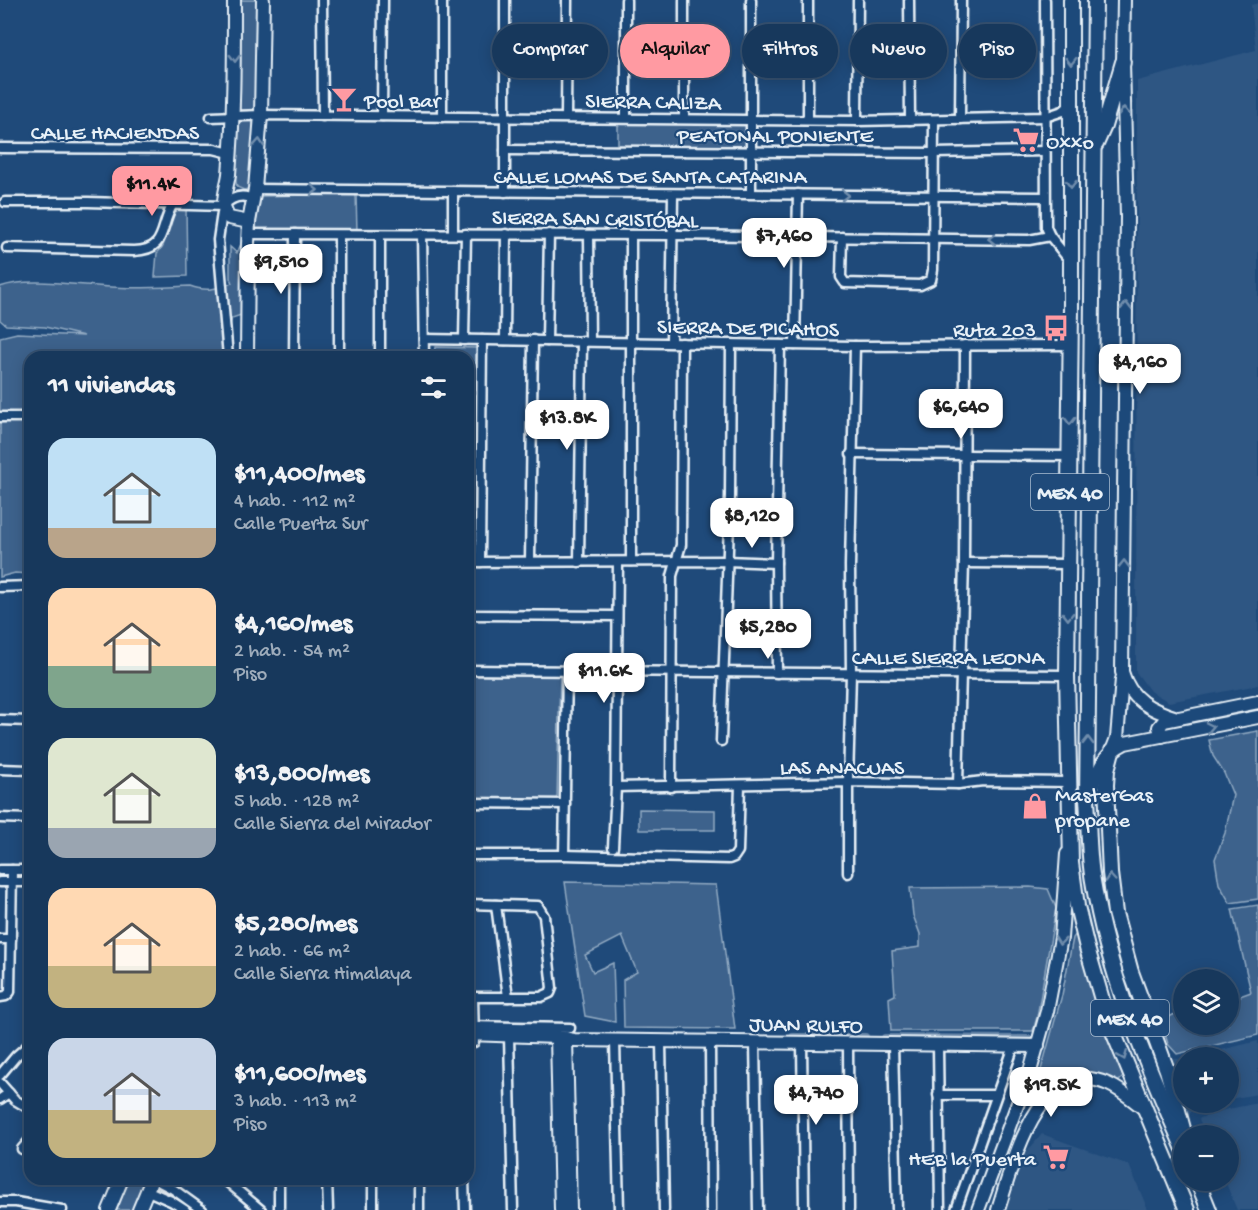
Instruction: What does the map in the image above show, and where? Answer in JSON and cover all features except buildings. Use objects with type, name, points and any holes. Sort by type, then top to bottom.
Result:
[{"type":"main road","name":"MEX 40","points":[[1074,0],[1070,105],[1071,345],[1067,675],[1072,879],[1107,1017],[1187,1210]]},
{"type":"main road","name":"MEX 40","points":[[1095,0],[1087,799],[1093,881],[1118,984],[1174,1125]]},
{"type":"main road","points":[[1094,149],[1104,126],[1123,62]]},
{"type":"main road","points":[[1112,751],[1106,777],[1110,882],[1117,923],[1131,972]]},
{"type":"main road","points":[[1093,881],[1109,914],[1167,1070],[1182,1125]]},
{"type":"main road","points":[[1152,1124],[1206,1210]]},
{"type":"main road","points":[[1200,1191],[1206,1210]]},
{"type":"street","points":[[227,351],[218,240],[229,176],[235,90],[234,0]]},
{"type":"street","points":[[247,351],[249,228],[255,195],[261,115],[263,0]]},
{"type":"street","points":[[322,0],[323,116]]},
{"type":"street","points":[[382,116],[383,0]]},
{"type":"street","points":[[442,0],[442,117]]},
{"type":"street","points":[[505,192],[506,0]]},
{"type":"street","points":[[566,117],[567,0]]},
{"type":"street","points":[[626,0],[626,118]]},
{"type":"street","points":[[684,0],[684,118]]},
{"type":"street","points":[[751,0],[751,193]]},
{"type":"street","points":[[808,0],[808,120]]},
{"type":"street","points":[[857,121],[858,0]]},
{"type":"street","points":[[909,0],[910,120]]},
{"type":"street","points":[[960,119],[961,0]]},
{"type":"street","points":[[1045,0],[1046,226],[1050,236],[1071,263]]},
{"type":"street","points":[[1087,799],[1098,770],[1112,751],[1117,738],[1122,672],[1127,217],[1123,62],[1124,0]]},
{"type":"street","name":"SIERRA CALIZA","points":[[210,117],[261,115],[934,120],[1045,117],[1063,111],[1070,105]]},
{"type":"street","points":[[842,237],[840,274],[843,282],[897,285],[929,283],[933,276],[934,120]]},
{"type":"street","name":"CALLE HACIENDAS","points":[[0,148],[214,149],[230,153]]},
{"type":"street","name":"PEATONAL PONIENTE","points":[[505,150],[934,153],[1045,151]]},
{"type":"street","points":[[453,191],[453,234]]},
{"type":"street","name":"CALLE LOMAS DE SANTA CATARINA","points":[[223,206],[238,196],[453,191],[1045,197]]},
{"type":"street","points":[[671,342],[673,194]]},
{"type":"street","points":[[795,345],[798,194]]},
{"type":"street","points":[[6,202],[223,206]]},
{"type":"street","points":[[7,248],[140,250],[155,246],[160,241],[167,215],[173,204]]},
{"type":"street","points":[[223,206],[229,218],[249,228]]},
{"type":"street","name":"SIERRA SAN CRISTÓBAL","points":[[249,228],[294,234],[339,235],[549,234],[1029,240],[1050,236]]},
{"type":"street","points":[[294,234],[294,351]]},
{"type":"street","points":[[422,234],[424,351]]},
{"type":"street","points":[[464,340],[466,234]]},
{"type":"street","points":[[505,340],[506,234]]},
{"type":"street","points":[[547,341],[549,234]]},
{"type":"street","points":[[339,235],[339,351]]},
{"type":"street","points":[[380,235],[380,351]]},
{"type":"street","points":[[579,562],[589,235]]},
{"type":"street","points":[[631,235],[631,561]]},
{"type":"street","name":"SIERRA DE PICAHOS","points":[[424,339],[855,346],[1071,345]]},
{"type":"street","points":[[480,562],[482,340]]},
{"type":"street","points":[[530,561],[533,340]]},
{"type":"street","points":[[671,787],[672,576],[681,545],[682,343]]},
{"type":"street","points":[[721,741],[731,344]]},
{"type":"street","points":[[777,673],[776,563],[780,345]]},
{"type":"street","points":[[958,784],[964,563],[965,345]]},
{"type":"street","points":[[848,873],[851,453],[855,346]]},
{"type":"street","points":[[0,417],[24,417]]},
{"type":"street","points":[[851,453],[1070,456]]},
{"type":"street","points":[[474,562],[727,561],[776,563]]},
{"type":"street","points":[[613,847],[616,787],[618,562]]},
{"type":"street","points":[[964,563],[1069,564]]},
{"type":"street","points":[[0,587],[24,586]]},
{"type":"street","points":[[474,615],[617,616]]},
{"type":"street","name":"CALLE SIERRA LEONA","points":[[474,670],[1067,675]]},
{"type":"street","points":[[564,855],[567,671]]},
{"type":"street","points":[[1122,672],[1132,694],[1149,708],[1177,718]]},
{"type":"street","points":[[1162,736],[1160,724],[1164,721],[1258,702]]},
{"type":"street","points":[[1112,751],[1130,742],[1258,717]]},
{"type":"street","points":[[0,720],[24,721]]},
{"type":"street","points":[[0,769],[24,770]]},
{"type":"street","name":"LAS ANACUAS","points":[[616,787],[848,782],[958,784],[983,781],[1068,782]]},
{"type":"street","points":[[474,855],[724,860],[734,857],[738,851],[740,785]]},
{"type":"street","points":[[474,803],[565,804]]},
{"type":"street","points":[[0,818],[24,819]]},
{"type":"street","points":[[978,1210],[1027,1081],[1052,991],[1061,938],[1065,864],[1070,841]]},
{"type":"street","points":[[0,870],[24,870]]},
{"type":"street","points":[[2,997],[10,992],[12,870]]},
{"type":"street","points":[[0,882],[24,882]]},
{"type":"street","points":[[474,904],[533,904],[538,906],[544,916],[552,991],[542,997],[474,997]]},
{"type":"street","points":[[496,905],[508,997]]},
{"type":"street","points":[[0,939],[10,939]]},
{"type":"street","points":[[474,1034],[565,1038]]},
{"type":"street","name":"JUAN RULFO","points":[[474,1034],[509,1039],[1038,1046]]},
{"type":"street","points":[[561,1210],[565,1038]]},
{"type":"street","points":[[565,1038],[570,1210]]},
{"type":"street","points":[[509,1039],[513,1210]]},
{"type":"street","points":[[615,1041],[619,1210]]},
{"type":"street","points":[[662,1042],[664,1210]]},
{"type":"street","points":[[710,1043],[711,1210]]},
{"type":"street","points":[[755,1043],[758,1210]]},
{"type":"street","points":[[802,1043],[804,1210]]},
{"type":"street","points":[[848,1044],[849,1210]]},
{"type":"street","points":[[893,1044],[897,1210]]},
{"type":"street","points":[[938,1045],[940,1210]]},
{"type":"street","points":[[956,1210],[1014,1046]]},
{"type":"street","points":[[0,1076],[24,1054]]},
{"type":"street","points":[[1027,1081],[1029,1095],[1034,1101],[1040,1102],[1066,1083],[1089,1079],[1114,1087],[1146,1110]]},
{"type":"street","points":[[0,1083],[24,1104]]},
{"type":"street","points":[[0,1099],[9,1093]]},
{"type":"street","points":[[938,1095],[995,1095]]},
{"type":"street","points":[[998,1210],[1019,1148],[1034,1116],[1048,1097]]},
{"type":"street","points":[[109,1210],[119,1185]]},
{"type":"street","points":[[139,1210],[150,1185]]},
{"type":"street","points":[[153,1185],[185,1210]]},
{"type":"street","points":[[156,1185],[188,1199],[202,1210]]},
{"type":"street","points":[[231,1185],[261,1210]]},
{"type":"street","points":[[279,1185],[279,1210]]},
{"type":"street","points":[[327,1185],[328,1210]]},
{"type":"street","points":[[373,1185],[373,1210]]},
{"type":"street","points":[[419,1185],[419,1210]]},
{"type":"street","points":[[464,1185],[465,1210]]},
{"type":"street","points":[[0,1202],[16,1202],[35,1208],[62,1210]]},
{"type":"shaded area","points":[[236,0],[266,0],[268,111],[237,110]]},
{"type":"shaded area","points":[[1258,3],[1258,685],[1169,702],[1150,691],[1136,672],[1137,81],[1256,50],[1251,5]]},
{"type":"shaded area","points":[[618,116],[754,118],[753,153],[618,151]]},
{"type":"shaded area","points":[[236,122],[253,122],[253,185],[244,190],[237,187],[236,182]]},
{"type":"shaded area","points":[[356,194],[357,232],[254,232],[261,196]]},
{"type":"shaded area","points":[[186,207],[187,276],[155,277],[157,253],[165,240],[169,221],[177,210]]},
{"type":"shaded area","points":[[244,237],[241,315],[232,318],[224,345],[224,351],[24,351],[24,410],[0,414],[0,337],[17,333],[84,336],[45,327],[6,325],[0,320],[0,287],[25,282],[54,282],[121,288],[190,286],[201,289],[216,288],[232,283],[230,247],[237,253]]},
{"type":"shaded area","points":[[435,347],[477,348],[479,457],[474,555],[474,351],[435,351]]},
{"type":"shaded area","points":[[23,420],[24,574],[15,573],[0,577],[0,423]]},
{"type":"shaded area","points":[[560,674],[557,799],[474,798],[474,676]]},
{"type":"shaded area","points":[[1258,731],[1258,899],[1230,903],[1219,884],[1215,859],[1225,833],[1233,795],[1224,773],[1213,756],[1209,740]]},
{"type":"shaded area","points":[[639,809],[715,810],[715,830],[639,830]]},
{"type":"shaded area","points":[[565,882],[716,885],[735,1029],[624,1028],[623,980],[637,972],[622,936],[585,955],[593,972],[613,963],[615,1022],[585,1016]]},
{"type":"shaded area","points":[[1030,887],[1048,889],[1056,908],[1033,1031],[891,1031],[889,998],[895,995],[892,951],[920,947],[920,934],[913,915],[910,888]]},
{"type":"shaded area","points":[[1258,905],[1258,1035],[1207,1047],[1173,1047],[1173,1050],[1168,1044],[1161,1021],[1173,1015],[1173,1035],[1239,1035],[1239,996],[1251,992],[1232,909]]},
{"type":"shaded area","points":[[1076,934],[1080,938],[1123,1077],[1118,1082],[1086,1076],[1042,1100],[1036,1100],[1034,1095],[1062,995],[1073,938]]},
{"type":"shaded area","points":[[1258,1041],[1258,1094],[1239,1097],[1239,1047],[1233,1047]]},
{"type":"shaded area","points":[[1165,1057],[1173,1058],[1173,1084]]},
{"type":"shaded area","points":[[1258,1103],[1258,1210],[1237,1210],[1229,1191],[1239,1191],[1239,1125],[1202,1125],[1199,1119],[1212,1113],[1239,1113],[1239,1107]]},
{"type":"shaded area","points":[[1182,1113],[1190,1113],[1184,1121]]},
{"type":"shaded area","name":"HEB la Puerta","points":[[1042,1134],[1129,1165],[1148,1210],[1006,1210],[1025,1154]]},
{"type":"shaded area","points":[[124,1185],[145,1185],[134,1210],[114,1210]]},
{"type":"waterway","points":[[793,1037],[865,1037]]},
{"type":"waterway","points":[[885,1038],[1028,1039]]},
{"type":"place","name":"Pool Bar","points":[[344,99]]},
{"type":"place","name":"Oxxo","points":[[1026,140]]},
{"type":"place","name":"Ruta 203","points":[[1056,328]]},
{"type":"place","name":"MasterGas propane","points":[[1035,806]]},
{"type":"place","name":"HEB la Puerta","points":[[1056,1157]]}]
